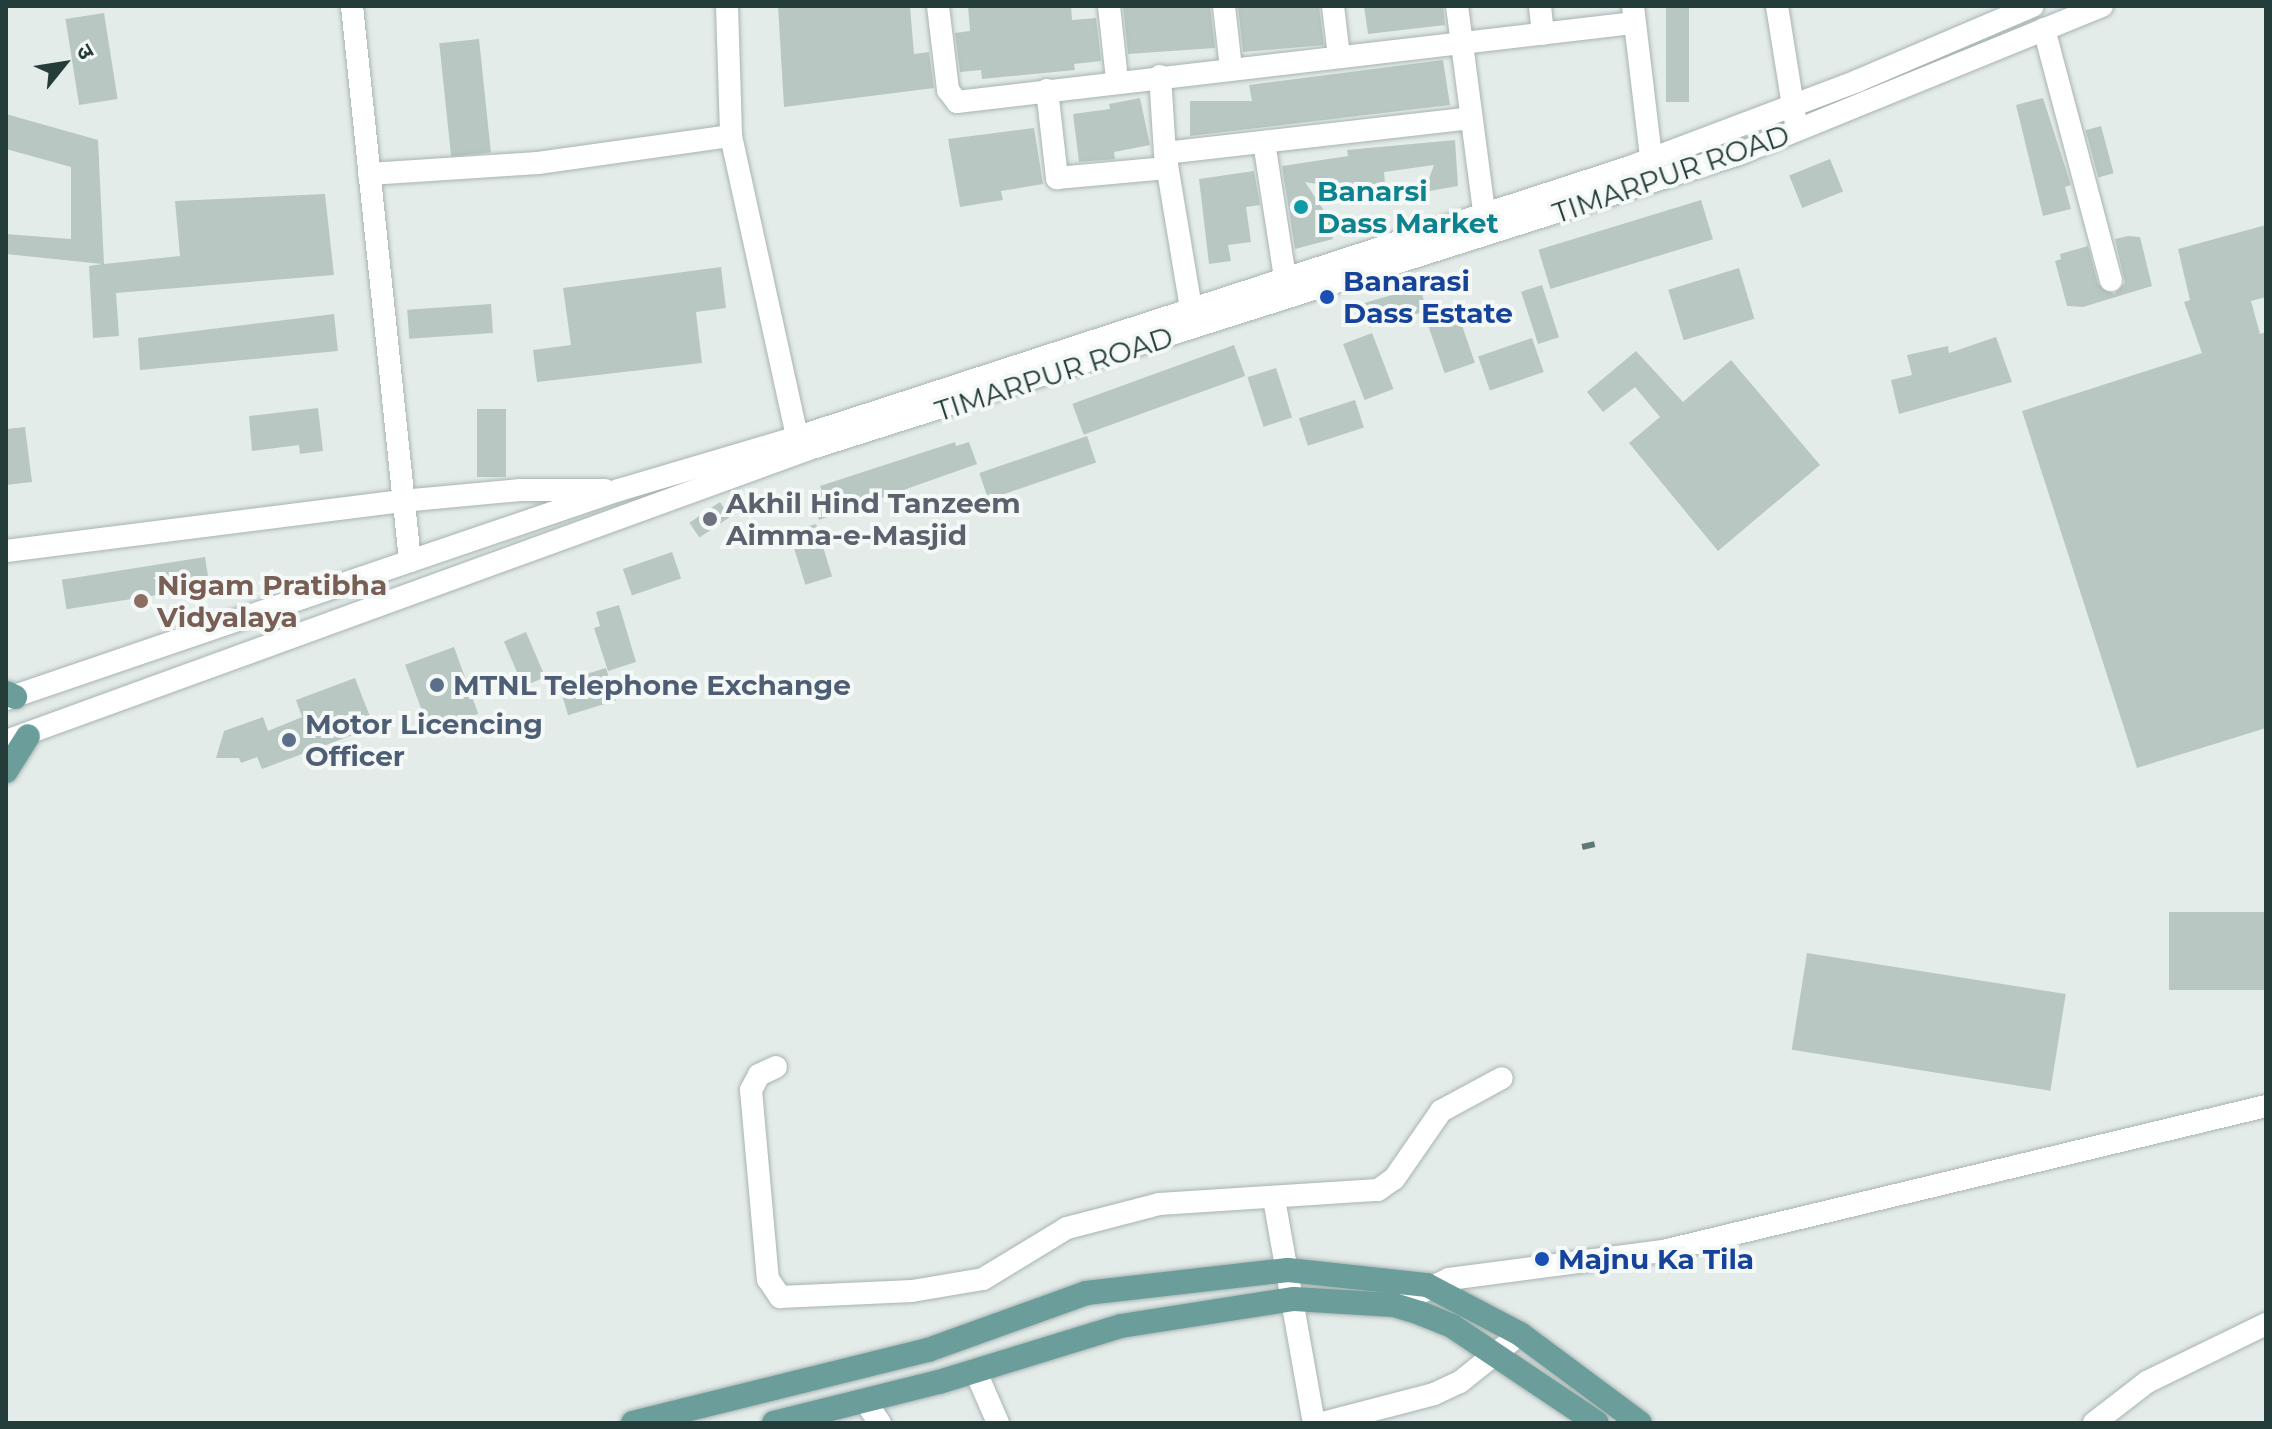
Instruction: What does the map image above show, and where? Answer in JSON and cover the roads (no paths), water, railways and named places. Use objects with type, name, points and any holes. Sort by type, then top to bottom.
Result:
[{"type":"main road","points":[[6,771],[17,739]]},
{"type":"main road","points":[[633,1423],[885,1362],[1086,1293],[1288,1270],[1427,1285],[1520,1334],[1640,1423]]},
{"type":"main road","points":[[774,1423],[865,1401],[1121,1326],[1294,1299],[1394,1305],[1452,1326],[1597,1423]]},
{"type":"street","points":[[352,6],[410,561]]},
{"type":"street","points":[[727,6],[731,136],[799,445]]},
{"type":"street","points":[[938,6],[951,98],[1543,34],[1634,14],[1652,171]]},
{"type":"street","points":[[1109,6],[1117,80]]},
{"type":"street","points":[[1224,6],[1231,68]]},
{"type":"street","points":[[1333,6],[1339,56]]},
{"type":"street","points":[[1457,6],[1486,225]]},
{"type":"street","points":[[1540,6],[1543,34]]},
{"type":"street","points":[[1777,6],[1797,131]]},
{"type":"street","name":"TIMARPUR ROAD","points":[[1652,171],[1793,107],[2033,6]]},
{"type":"street","name":"TIMARPUR ROAD","points":[[9,696],[619,490],[799,445],[1194,330],[1287,289],[1652,171],[1797,131],[2102,6]]},
{"type":"street","points":[[2044,29],[2111,280]]},
{"type":"street","points":[[1160,76],[1166,161],[1194,330]]},
{"type":"street","points":[[1047,90],[1057,178],[1264,142],[1471,118]]},
{"type":"street","points":[[369,174],[538,163],[731,136]]},
{"type":"street","points":[[1264,142],[1287,289]]},
{"type":"street","name":"TIMARPUR ROAD","points":[[17,739],[627,516],[799,445],[1192,307],[1287,289]]},
{"type":"street","points":[[6,551],[402,501],[520,490],[619,490],[627,516]]},
{"type":"street","points":[[776,1067],[759,1075],[751,1090],[768,1279],[780,1297],[912,1291],[983,1279],[1067,1228],[1159,1204],[1274,1199],[1387,1187],[1441,1111],[1502,1078]]},
{"type":"street","points":[[1394,1305],[1427,1285],[1465,1275],[1663,1251],[2266,1106]]},
{"type":"street","points":[[1274,1199],[1314,1423]]},
{"type":"street","points":[[2094,1423],[2147,1382],[2266,1324]]},
{"type":"street","points":[[1323,1423],[1434,1394],[1460,1382],[1520,1334]]},
{"type":"street","points":[[975,1370],[998,1423]]},
{"type":"street","points":[[865,1401],[880,1423]]},
{"type":"railway","points":[[1582,847],[1595,844]]},
{"type":"place","name":"Banarsi Dass Market","points":[[1301,207]]},
{"type":"place","name":"Banarasi Dass Estate","points":[[1327,297]]},
{"type":"place","name":"Akhil Hind Tanzeem Aimma-e-Masjid","points":[[710,519]]},
{"type":"place","name":"Nigam Pratibha Vidyalaya","points":[[141,601]]},
{"type":"place","name":"MTNL Telephone Exchange","points":[[437,685]]},
{"type":"place","name":"Motor Licencing Officer","points":[[289,740]]},
{"type":"place","name":"Majnu Ka Tila","points":[[1542,1259]]}]
